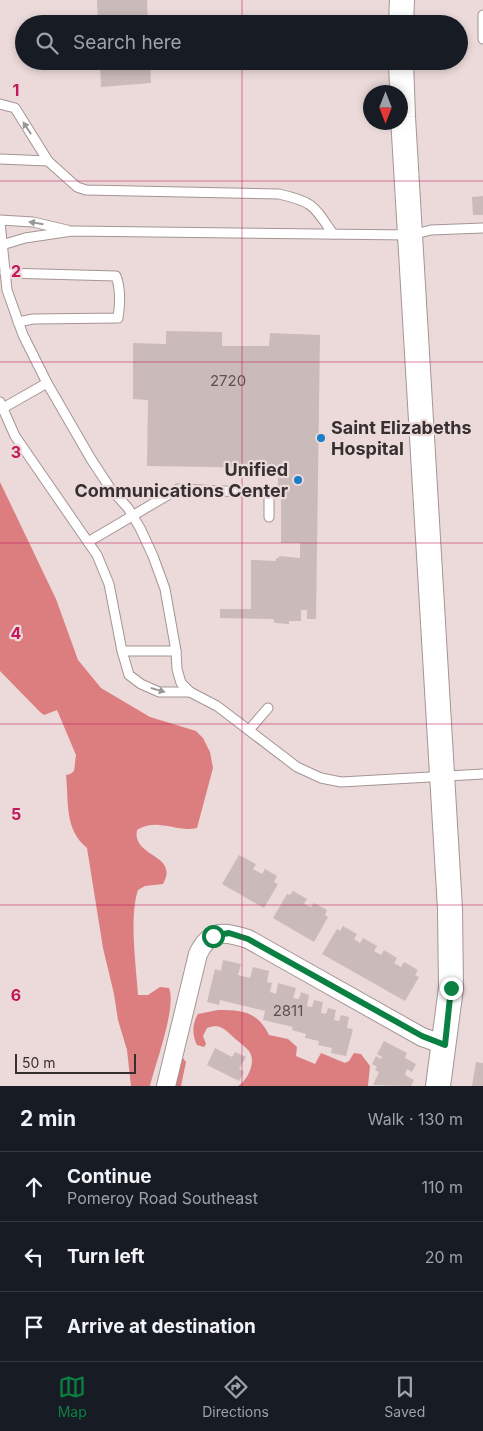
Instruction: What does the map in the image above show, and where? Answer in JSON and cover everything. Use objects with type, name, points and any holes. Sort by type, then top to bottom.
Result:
[{"type":"main road","points":[[401,15],[402,0]]},
{"type":"main road","points":[[401,70],[452,962],[445,1045],[438,1086]]},
{"type":"street","points":[[166,1086],[198,954],[208,938],[224,933],[248,939],[422,1036],[445,1045]]},
{"type":"lane","points":[[483,15],[483,39]]},
{"type":"lane","points":[[0,104],[15,108],[48,161],[76,187],[86,190],[280,194],[306,200],[316,209],[333,234]]},
{"type":"lane","points":[[0,159],[48,161]]},
{"type":"lane","points":[[72,231],[33,222],[0,221],[7,290],[18,322],[48,383],[91,459],[110,488],[128,508],[153,556],[165,589],[176,651],[176,669],[180,683],[190,692],[217,706],[296,767],[320,778],[341,782],[483,774]]},
{"type":"lane","points":[[2,245],[25,238],[72,231],[411,236],[431,230],[483,228]]},
{"type":"lane","points":[[5,273],[116,276],[119,283],[120,308],[118,318],[33,319],[18,322]]},
{"type":"lane","points":[[48,383],[2,405],[16,436],[97,555],[109,584],[122,651],[129,675],[141,684],[160,692],[190,692]]},
{"type":"lane","points":[[88,542],[178,489],[269,493],[269,517]]},
{"type":"lane","points":[[122,651],[176,651]]},
{"type":"lane","points":[[249,730],[268,708]]},
{"type":"shaded area","points":[[0,482],[56,599],[78,660],[101,688],[150,717],[196,731],[203,738],[210,752],[213,768],[197,828],[182,829],[152,825],[144,826],[137,830],[140,844],[166,868],[163,884],[145,886],[138,890],[134,914],[138,995],[148,995],[160,987],[169,988],[171,997],[168,1021],[150,1086],[131,1086],[127,1050],[118,1020],[103,948],[87,848],[74,832],[71,824],[66,775],[74,771],[76,755],[57,710],[44,715],[0,671]]},
{"type":"shaded area","points":[[218,1010],[242,1012],[254,1017],[269,1035],[288,1039],[297,1047],[296,1056],[315,1064],[321,1053],[345,1063],[349,1061],[354,1053],[361,1054],[370,1066],[368,1086],[238,1086],[244,1081],[252,1064],[250,1053],[247,1049],[224,1029],[217,1026],[207,1028],[203,1036],[206,1044],[204,1047],[197,1045],[194,1037],[193,1030],[198,1014]]},
{"type":"shaded area","points":[[182,1057],[186,1062],[181,1086],[170,1086],[176,1064]]},
{"type":"building","points":[[97,0],[147,0],[148,15],[98,15]]},
{"type":"building","points":[[100,70],[150,70],[151,83],[101,87]]},
{"type":"building","points":[[483,196],[483,215],[473,215],[472,197]]},
{"type":"building","name":"Unified Communications Center","points":[[166,331],[222,332],[222,346],[269,346],[270,333],[320,335],[316,619],[307,619],[307,610],[301,610],[301,621],[289,621],[289,624],[275,623],[273,619],[220,618],[220,609],[251,609],[251,560],[276,561],[276,558],[279,558],[279,556],[300,558],[300,543],[281,543],[281,492],[278,492],[278,468],[147,466],[148,400],[133,399],[133,343],[166,344]]},
{"type":"building","points":[[239,855],[256,864],[253,869],[262,874],[265,869],[277,876],[274,882],[278,884],[264,908],[222,884]]},
{"type":"building","points":[[293,891],[307,899],[304,904],[311,907],[314,903],[327,910],[325,915],[328,917],[314,942],[273,918],[287,894],[290,895]]},
{"type":"building","points":[[343,926],[357,934],[354,939],[360,943],[363,938],[377,946],[374,951],[381,955],[384,950],[397,958],[394,963],[401,967],[404,962],[418,970],[415,975],[419,977],[405,1001],[322,954],[337,929],[340,931]]},
{"type":"building","points":[[223,960],[241,964],[238,975],[250,978],[253,967],[269,971],[267,982],[272,983],[270,992],[276,994],[278,983],[296,988],[293,998],[299,999],[301,992],[309,995],[307,1006],[312,1007],[314,1000],[323,1002],[321,1013],[326,1014],[328,1008],[336,1010],[334,1020],[339,1021],[341,1015],[349,1017],[347,1028],[353,1029],[346,1056],[331,1053],[332,1048],[318,1045],[319,1041],[305,1038],[306,1034],[292,1030],[293,1027],[263,1020],[265,1011],[220,1000],[219,1005],[207,1002],[215,969],[221,971]]},
{"type":"building","points":[[384,1041],[407,1053],[405,1058],[416,1064],[412,1072],[407,1069],[405,1075],[414,1080],[411,1086],[373,1085],[379,1072],[375,1070],[377,1067],[372,1064],[376,1056],[381,1059],[382,1057],[377,1054]]},
{"type":"building","points":[[215,1048],[232,1057],[235,1052],[246,1057],[239,1069],[244,1072],[239,1081],[207,1065]]},
{"type":"building","points":[[476,1062],[483,1063],[483,1086],[472,1086]]},
{"type":"place","name":"Saint Elizabeths Hospital","points":[[321,438]]},
{"type":"place","name":"Unified Communications Center","points":[[298,480]]},
{"type":"route","points":[[213,936],[229,933],[248,939],[422,1036],[445,1045],[451,988]]}]
